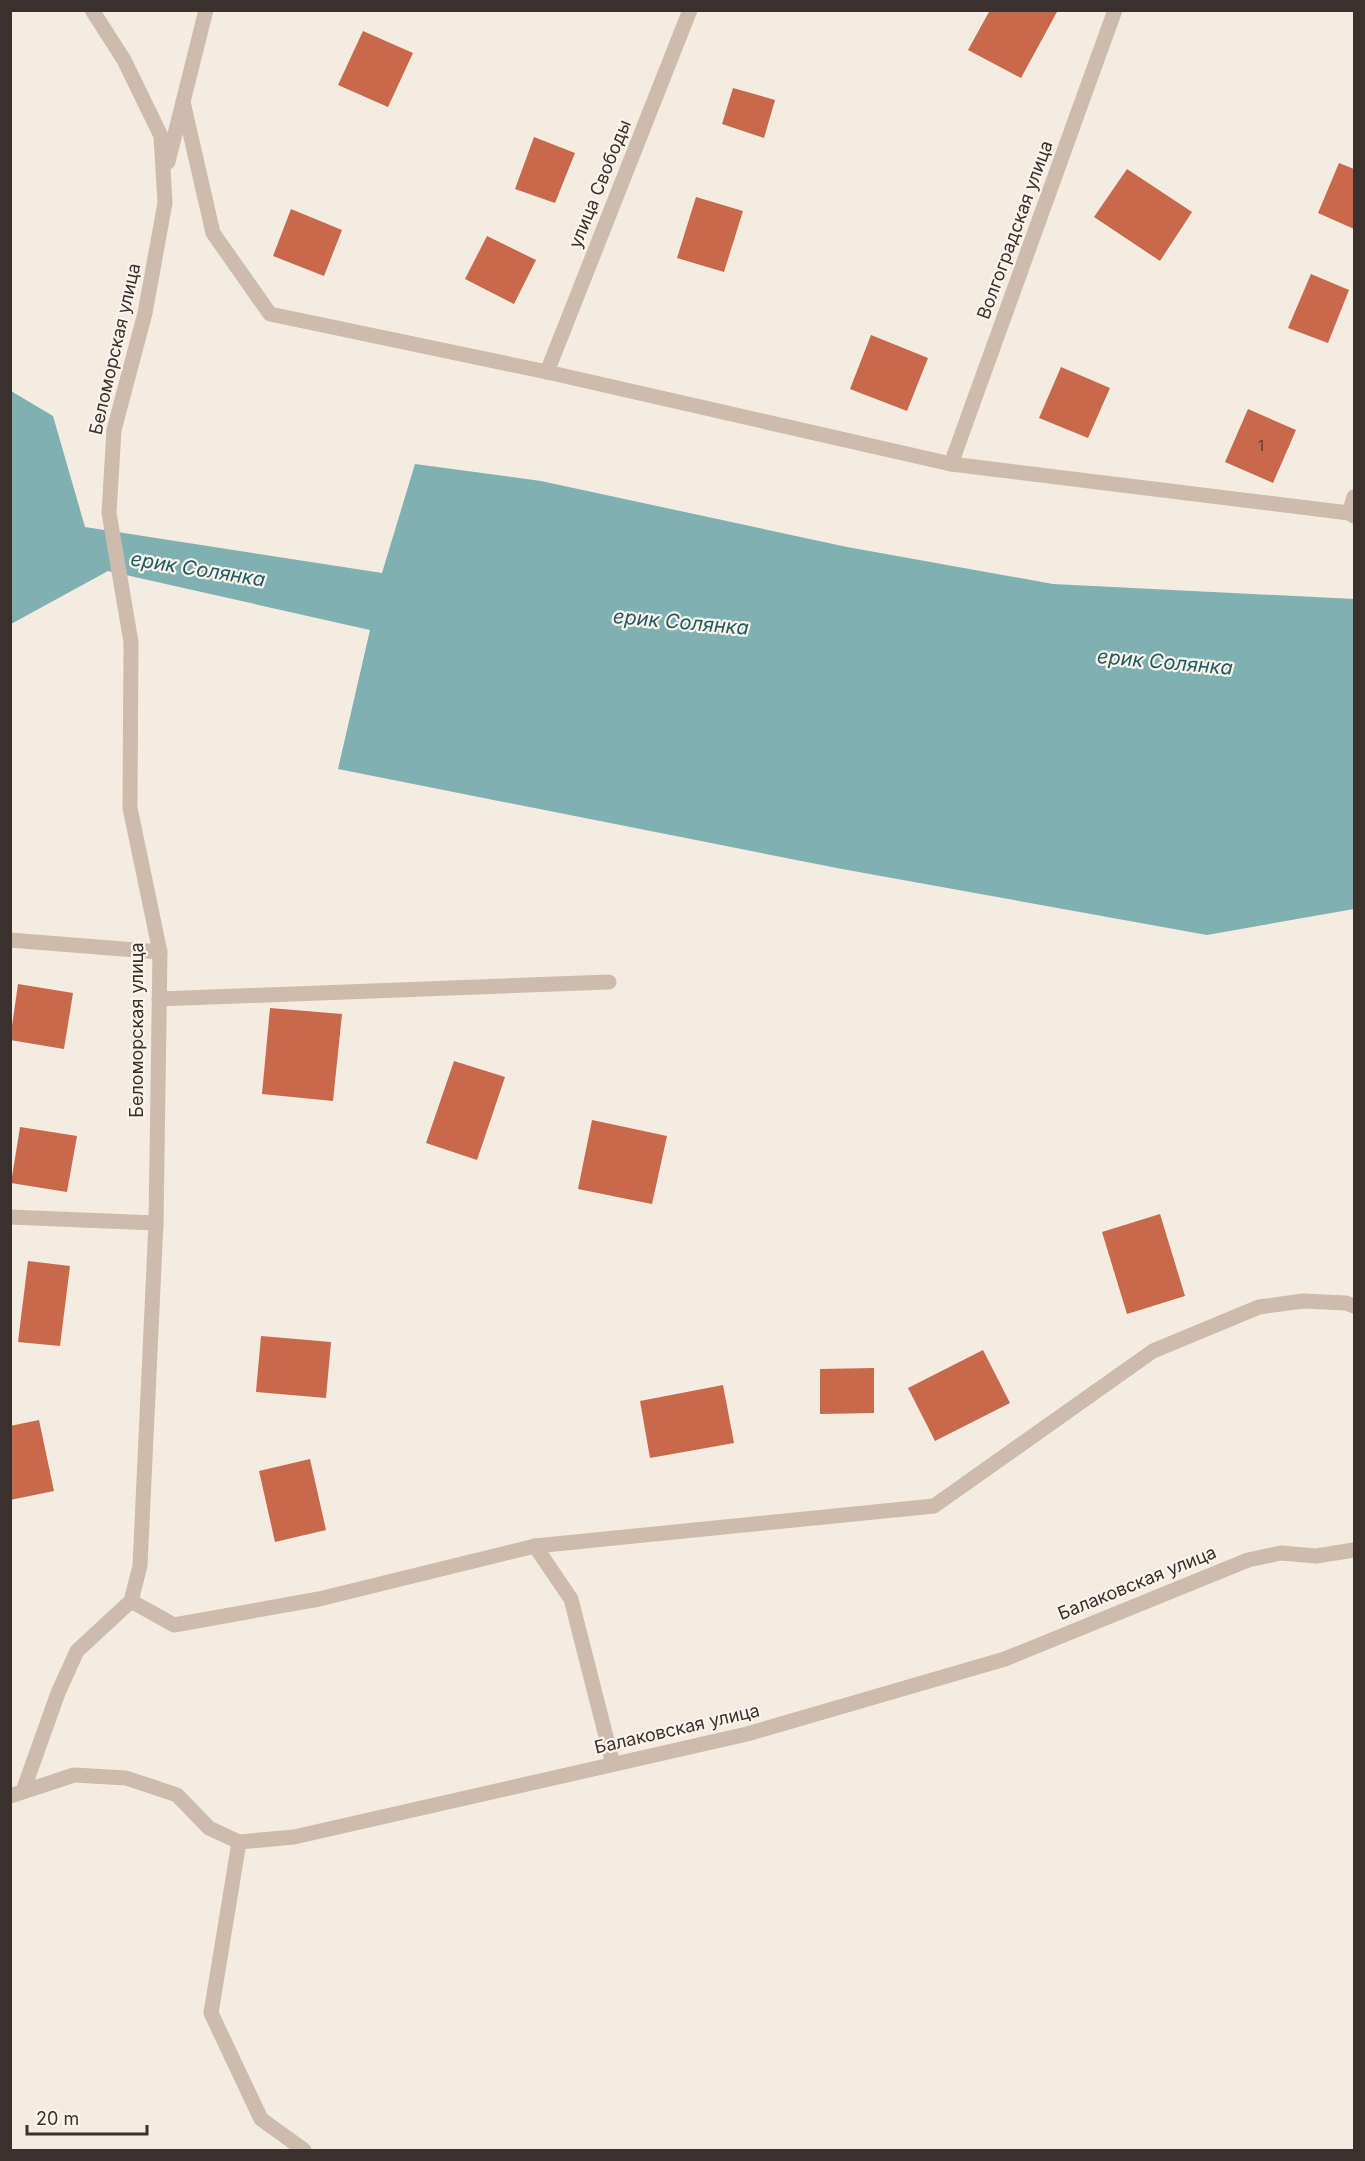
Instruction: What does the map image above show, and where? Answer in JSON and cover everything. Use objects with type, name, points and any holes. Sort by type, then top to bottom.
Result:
[{"type":"street","name":"Беломорская улица","points":[[92,10],[124,60],[162,136],[165,203],[145,313],[114,430],[109,513],[131,642],[129,808],[160,952],[156,1223],[140,1566],[131,1601]]},
{"type":"street","points":[[164,177],[207,10]]},
{"type":"street","name":"улица Свободы","points":[[546,372],[690,10]]},
{"type":"street","name":"Волгоградская улица","points":[[951,464],[1115,10]]},
{"type":"street","points":[[183,102],[213,233],[270,314],[546,372],[951,464],[1352,514],[1354,497]]},
{"type":"street","points":[[10,940],[160,952]]},
{"type":"street","points":[[159,999],[609,982]]},
{"type":"street","points":[[10,1216],[156,1223]]},
{"type":"street","points":[[17,1794],[77,1652],[131,1601],[174,1625],[319,1599],[535,1546],[934,1506],[1154,1351],[1259,1307],[1303,1301],[1346,1303],[1354,1306]]},
{"type":"street","points":[[535,1546],[571,1599],[613,1764]]},
{"type":"street","name":"Балаковская улица","points":[[239,1842],[294,1837],[747,1734],[1005,1659],[1248,1560],[1281,1553],[1316,1556],[1354,1550]]},
{"type":"street","points":[[17,1794],[74,1775],[126,1778],[177,1795],[209,1828],[239,1842],[211,2013],[261,2119],[304,2151]]},
{"type":"water","name":"ерик Солянка","points":[[11,391],[53,416],[85,527],[382,573],[415,464],[541,481],[847,547],[1053,584],[1354,599],[1354,909],[1207,935],[842,869],[338,769],[370,630],[108,571],[11,624]]},
{"type":"building","points":[[990,10],[1058,10],[1021,78],[968,50]]},
{"type":"building","points":[[363,31],[413,53],[388,107],[338,85]]},
{"type":"building","points":[[733,88],[775,100],[764,138],[722,124]]},
{"type":"building","points":[[534,137],[575,153],[555,203],[515,189]]},
{"type":"building","points":[[1339,163],[1354,169],[1354,229],[1318,213]]},
{"type":"building","points":[[1127,169],[1192,212],[1160,261],[1094,217]]},
{"type":"building","points":[[696,197],[743,211],[724,272],[677,258]]},
{"type":"building","points":[[291,209],[342,230],[324,276],[273,256]]},
{"type":"building","points":[[487,236],[536,260],[514,304],[465,279]]},
{"type":"building","points":[[1311,274],[1349,290],[1328,343],[1288,328]]},
{"type":"building","points":[[871,335],[928,358],[907,411],[850,389]]},
{"type":"building","points":[[1061,367],[1110,388],[1088,438],[1039,418]]},
{"type":"building","points":[[1248,409],[1296,430],[1273,483],[1225,462]]},
{"type":"building","points":[[18,984],[73,993],[64,1049],[10,1040]]},
{"type":"building","points":[[270,1008],[342,1014],[333,1101],[262,1094]]},
{"type":"building","points":[[454,1061],[505,1077],[477,1160],[426,1143]]},
{"type":"building","points":[[592,1120],[667,1136],[652,1204],[578,1189]]},
{"type":"building","points":[[20,1127],[77,1136],[67,1192],[11,1183]]},
{"type":"building","points":[[1160,1214],[1185,1296],[1127,1314],[1102,1232]]},
{"type":"building","points":[[28,1261],[70,1266],[60,1346],[18,1342]]},
{"type":"building","points":[[261,1336],[331,1342],[326,1398],[256,1392]]},
{"type":"building","points":[[983,1350],[1010,1403],[935,1441],[908,1388]]},
{"type":"building","points":[[874,1368],[874,1413],[820,1414],[820,1369]]},
{"type":"building","points":[[723,1385],[734,1443],[650,1458],[640,1401]]},
{"type":"building","points":[[39,1420],[54,1491],[10,1500],[10,1426]]},
{"type":"building","points":[[310,1459],[326,1530],[275,1542],[259,1471]]}]
